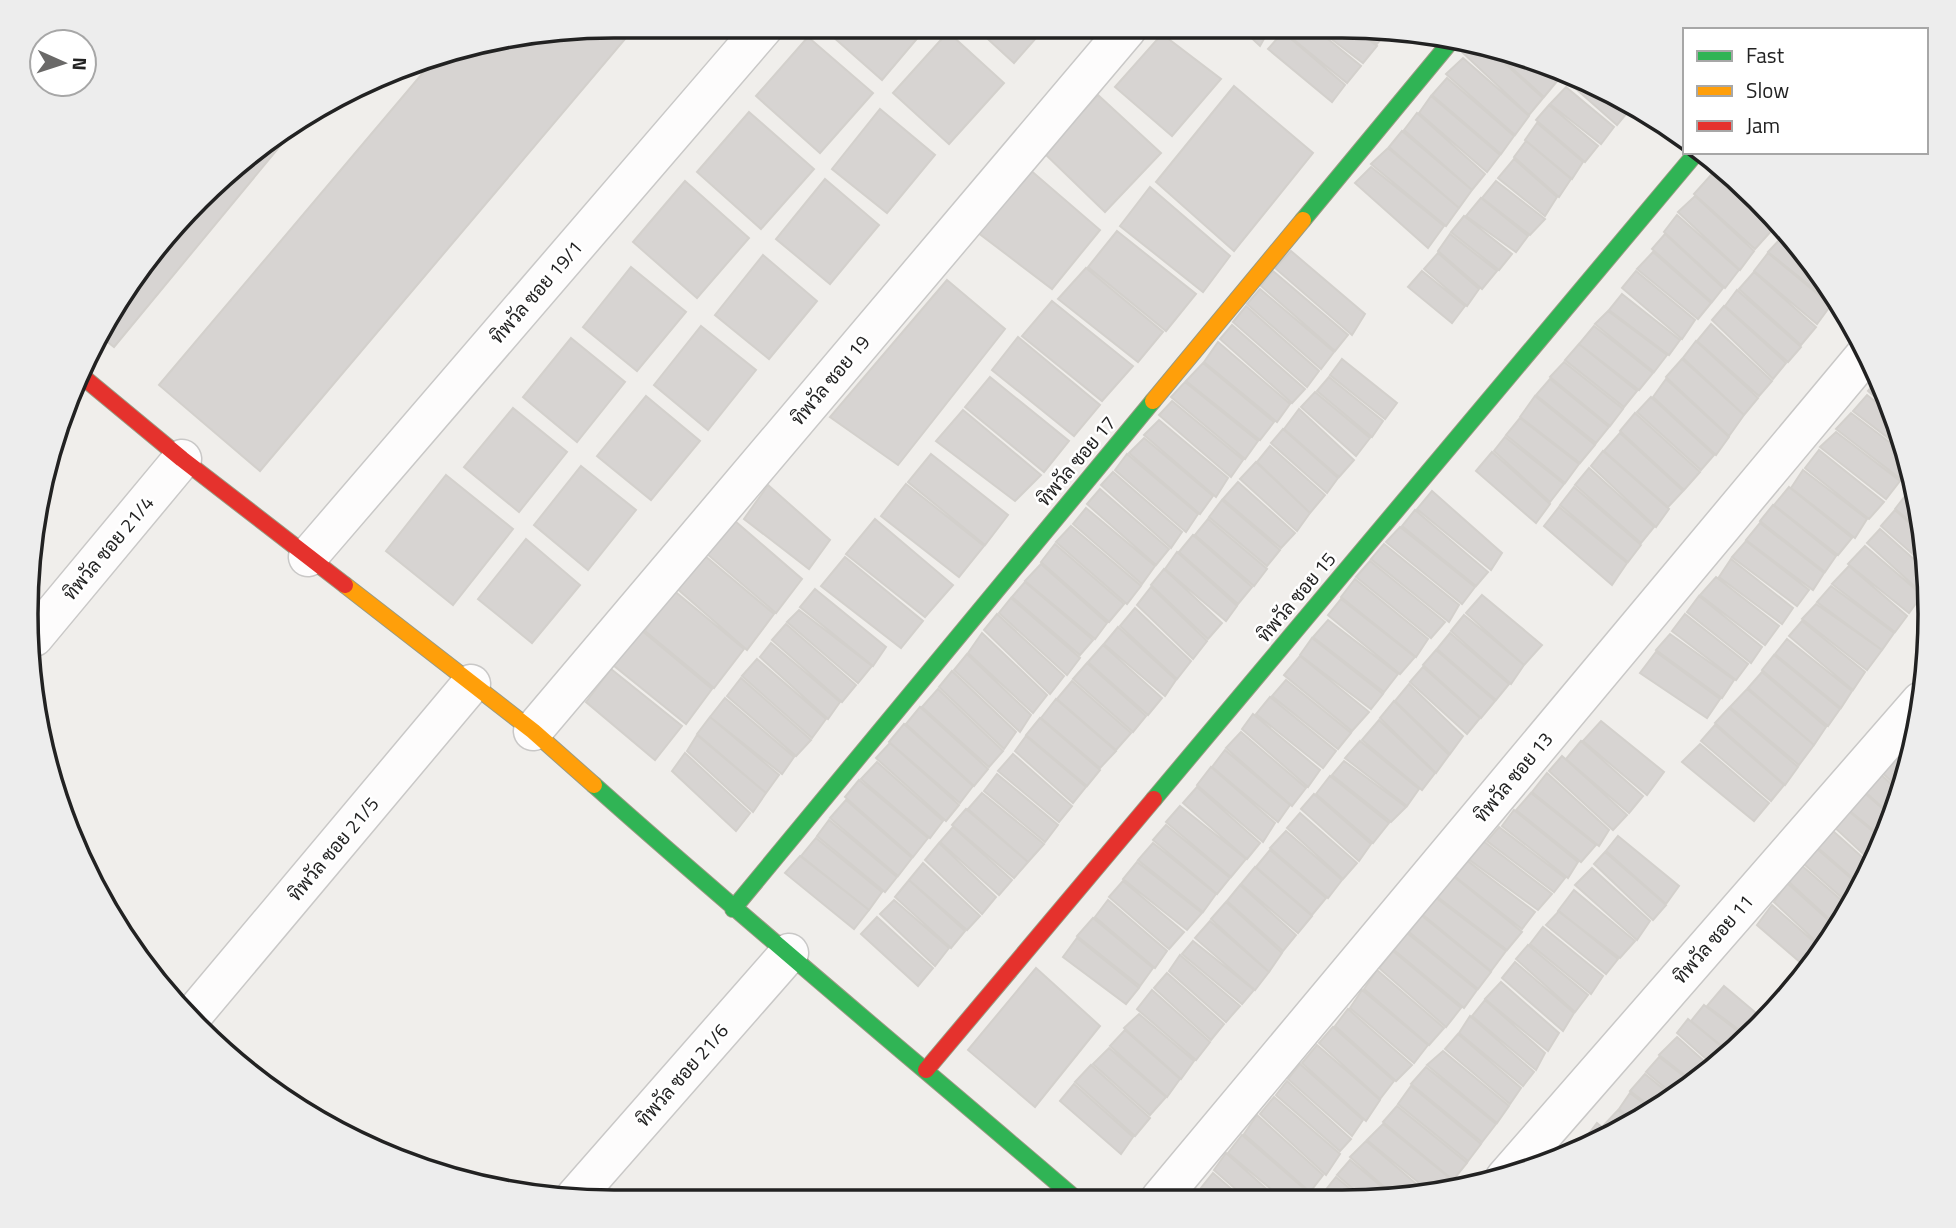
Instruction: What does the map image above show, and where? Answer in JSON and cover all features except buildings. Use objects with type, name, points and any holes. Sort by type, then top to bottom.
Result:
[{"type":"street","name":"ทิพวัล ซอย 19/1","points":[[308,557],[755,38]]},
{"type":"street","name":"ทิพวัล ซอย 19","points":[[533,731],[1119,38]]},
{"type":"street","name":"ทิพวัล ซอย 17","points":[[733,909],[1445,48]]},
{"type":"street","name":"ทิพวัล ซอย 15","points":[[926,1070],[1693,158]]},
{"type":"street","name":"ทิพวัล ซอย 13","points":[[1168,1190],[1859,362]]},
{"type":"street","points":[[88,381],[182,459],[533,731],[733,909],[926,1070],[1062,1190]]},
{"type":"street","name":"ทิพวัล ซอย 21/4","points":[[39,631],[182,459]]},
{"type":"street","name":"ทิพวัล ซอย 21/5","points":[[197,1010],[471,684]]},
{"type":"street","name":"ทิพวัล ซอย 11","points":[[1520,1161],[1908,715]]},
{"type":"street","name":"ทิพวัล ซอย 21/6","points":[[583,1188],[789,953]]},
{"type":"traffic: fast","points":[[1303,220],[1445,48]]},
{"type":"traffic: fast","points":[[1154,799],[1692,157]]},
{"type":"traffic: fast","points":[[733,909],[1153,401]]},
{"type":"traffic: fast","points":[[594,785],[773,942],[1065,1190]]},
{"type":"traffic: slow","points":[[1153,401],[1303,220]]},
{"type":"traffic: slow","points":[[345,585],[533,731],[594,785]]},
{"type":"traffic: jam","points":[[88,381],[182,459],[345,585]]},
{"type":"traffic: jam","points":[[926,1070],[1154,799]]}]
